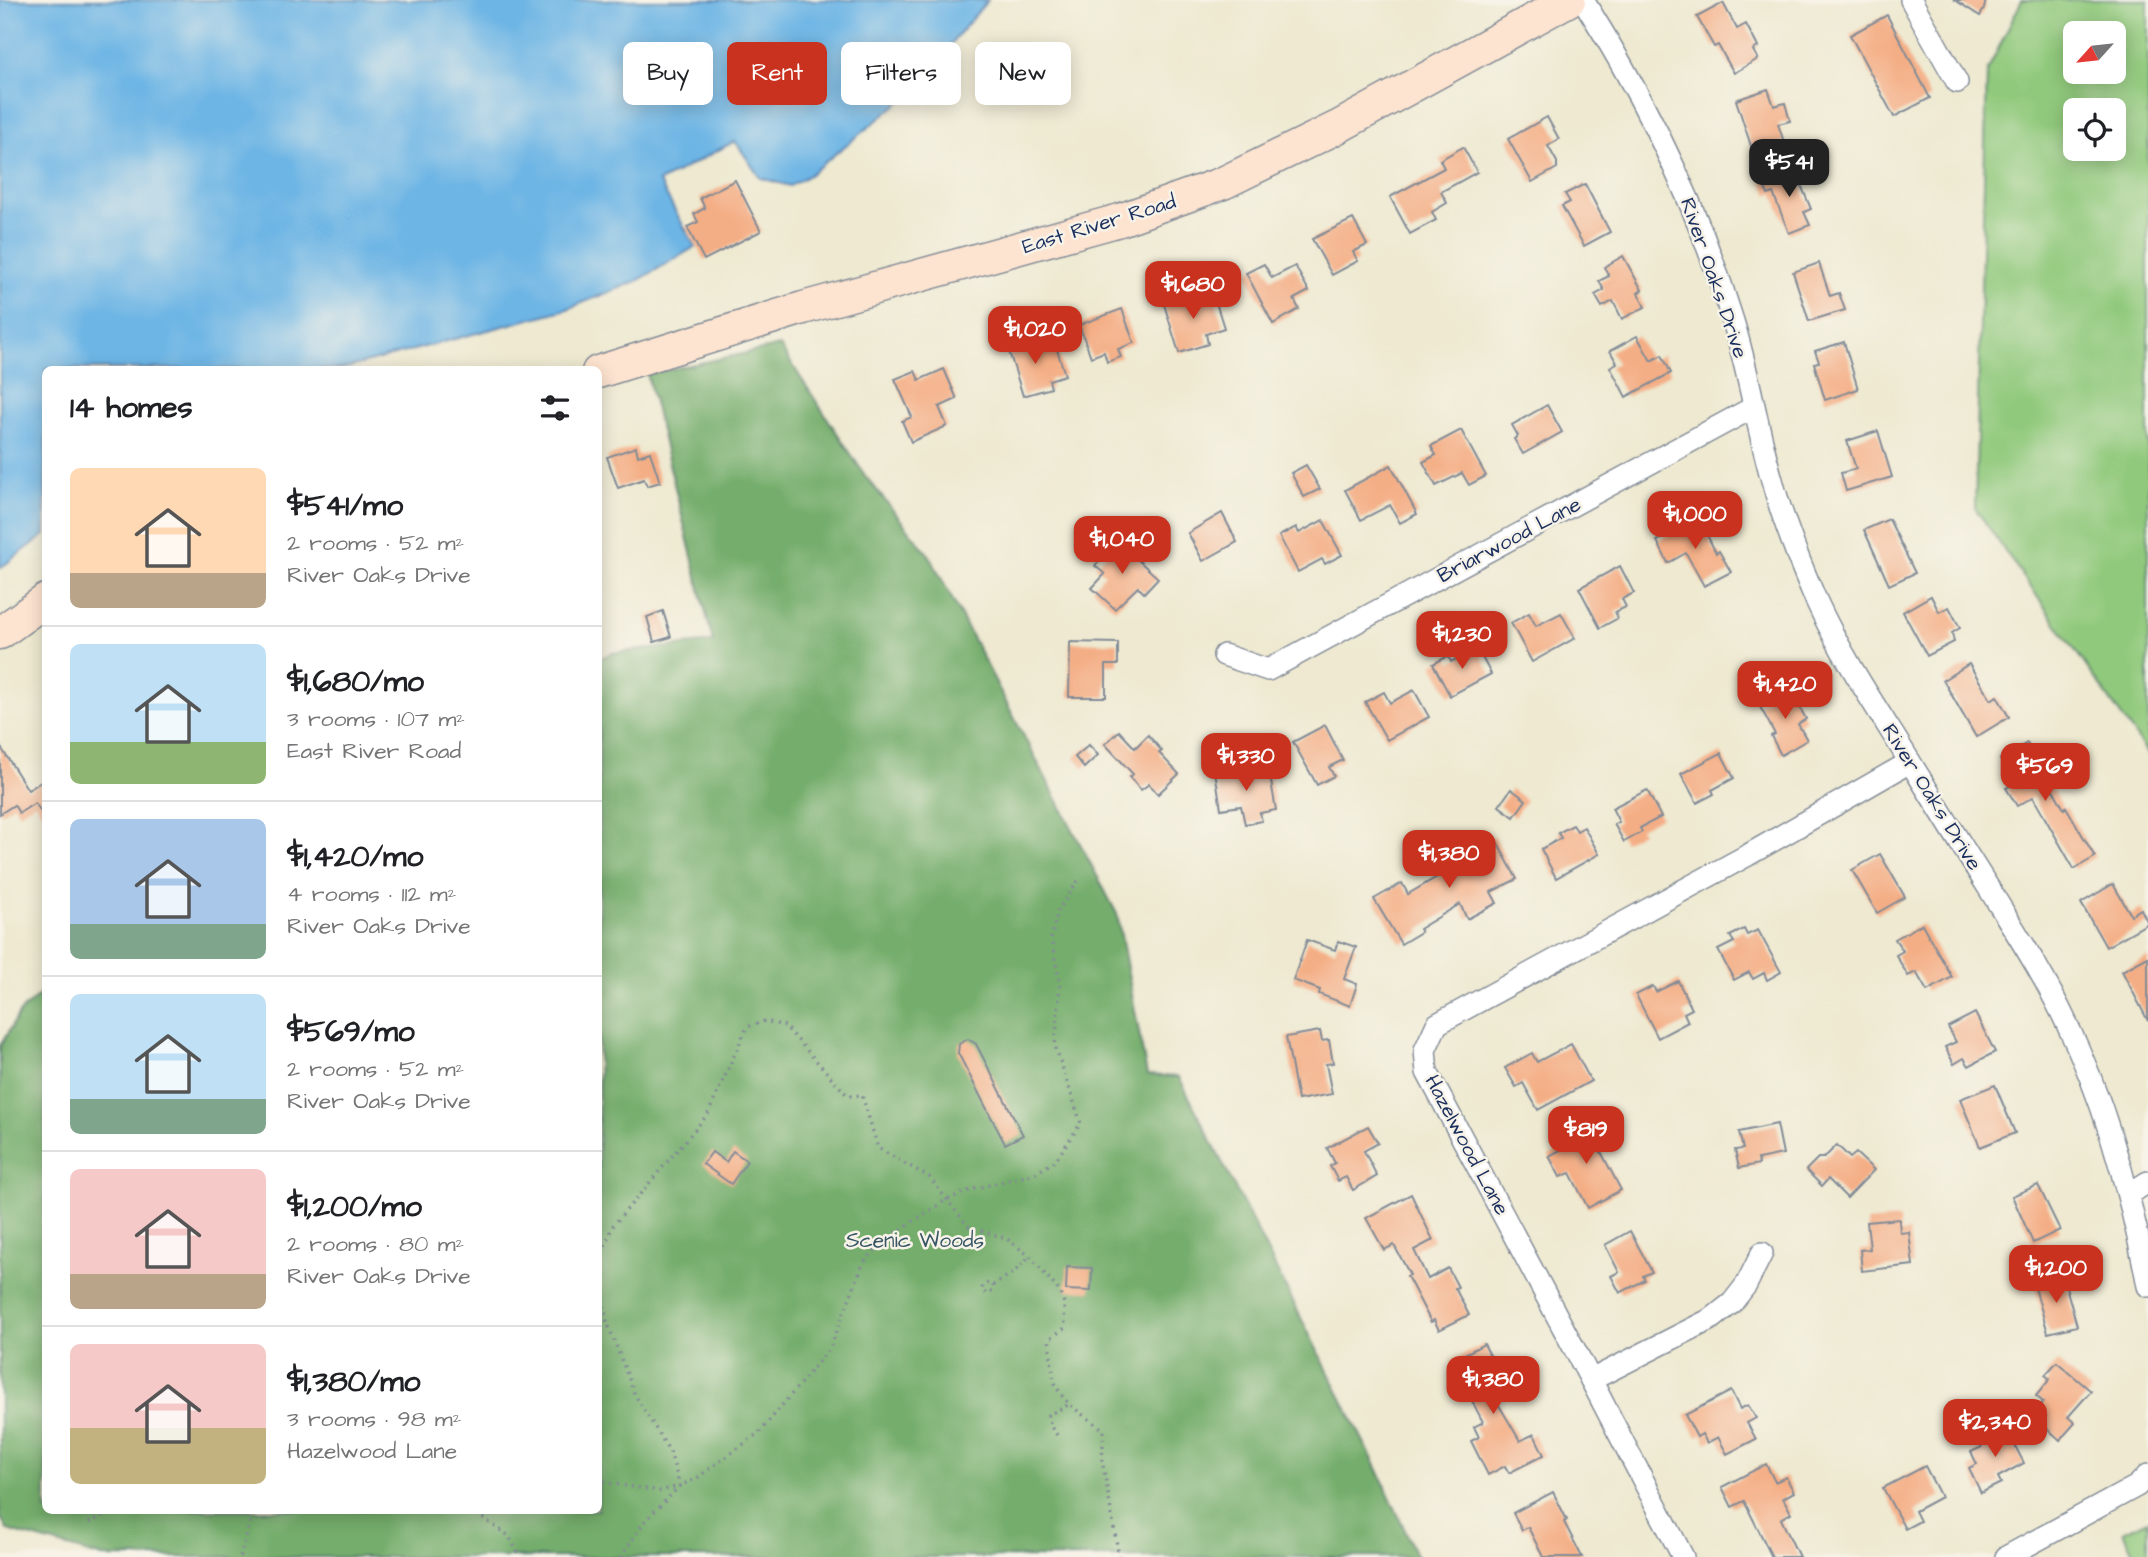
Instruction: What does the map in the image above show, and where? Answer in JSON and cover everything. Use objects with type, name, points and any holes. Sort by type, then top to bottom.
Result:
[{"type":"main road","name":"East River Road","points":[[602,371],[803,308],[1120,220],[1223,183],[1338,127],[1569,0]]},
{"type":"main road","points":[[0,633],[42,603]]},
{"type":"street","name":"River Oaks Drive","points":[[1583,0],[1618,59],[1688,198],[1714,262],[1734,326],[1779,503],[1817,601],[1864,688],[2014,929],[2066,1021],[2107,1120],[2129,1194],[2148,1286]]},
{"type":"street","points":[[1911,0],[1957,82]]},
{"type":"street","name":"Briarwood Lane","points":[[1224,655],[1268,670],[1754,407]]},
{"type":"street","name":"Hazelwood Lane","points":[[1683,1557],[1427,1072],[1425,1050],[1437,1024],[1748,855],[1910,762]]},
{"type":"street","points":[[2129,1194],[2148,1182]]},
{"type":"street","points":[[1591,1380],[1713,1318],[1731,1303],[1746,1285],[1762,1253]]},
{"type":"street","points":[[2006,1557],[2137,1486],[2148,1475]]},
{"type":"path","points":[[602,1480],[607,1483],[660,1491],[697,1478],[759,1433],[830,1348],[863,1264],[884,1240],[946,1200],[973,1189],[1034,1174],[1055,1161],[1081,1123],[1055,1046],[1060,984],[1051,939],[1058,910],[1080,878]]},
{"type":"path","points":[[602,1262],[603,1250],[612,1227],[708,1114],[747,1027],[765,1021],[785,1026],[848,1096],[862,1096],[878,1147],[929,1177],[968,1226],[1007,1239],[1030,1256],[1060,1292],[1064,1303],[1065,1328],[1049,1339],[1054,1381],[1070,1404],[1104,1430],[1102,1459],[1119,1557]]},
{"type":"path","points":[[993,1285],[1013,1273],[1030,1256]]},
{"type":"path","points":[[1060,1292],[1066,1288]]},
{"type":"path","points":[[602,1296],[607,1322],[635,1395],[670,1451],[680,1486]]},
{"type":"path","points":[[1057,1435],[1051,1427],[1048,1415],[1070,1404]]},
{"type":"path","points":[[621,1557],[644,1522],[680,1486]]},
{"type":"path","points":[[89,1523],[106,1514]]},
{"type":"path","points":[[240,1557],[250,1523],[249,1514]]},
{"type":"path","points":[[477,1514],[509,1536],[520,1557]]},
{"type":"green space","points":[[2022,0],[2148,0],[2148,754],[1975,508],[1987,72]]},
{"type":"green space","name":"Scenic Woods","points":[[780,346],[866,477],[929,555],[1117,914],[1147,1075],[1179,1077],[1377,1468],[1417,1557],[103,1557],[7,1530],[0,1516],[0,1046],[20,1012],[42,993],[42,1514],[602,1514],[602,658],[612,653],[713,642],[647,374]]},
{"type":"green space","points":[[2148,1520],[2148,1557],[2136,1557],[2123,1532]]},
{"type":"water","points":[[0,0],[988,0],[953,42],[841,42],[841,105],[896,105],[809,175],[790,186],[760,178],[735,141],[659,182],[695,247],[637,281],[567,309],[353,366],[42,366],[42,537],[0,568]]},
{"type":"building","points":[[1955,0],[1986,0],[1980,16]]},
{"type":"building","points":[[1723,3],[1737,29],[1746,24],[1758,47],[1753,50],[1758,59],[1734,73],[1718,45],[1714,47],[1697,17]]},
{"type":"building","points":[[1887,15],[1930,98],[1894,117],[1850,35]]},
{"type":"building","points":[[1768,89],[1774,106],[1785,103],[1790,121],[1778,124],[1784,142],[1753,152],[1736,100]]},
{"type":"building","points":[[1547,117],[1559,139],[1548,146],[1557,162],[1557,168],[1532,182],[1508,139]]},
{"type":"building","points":[[1463,147],[1477,172],[1441,192],[1447,203],[1432,212],[1436,220],[1410,234],[1390,197],[1444,168],[1440,160]]},
{"type":"building","points":[[1794,168],[1811,209],[1804,212],[1810,225],[1789,233],[1773,193],[1768,195],[1762,181]]},
{"type":"building","points":[[735,180],[761,231],[704,260],[687,227],[698,222],[694,214],[705,208],[700,198]]},
{"type":"building","points":[[1585,184],[1610,232],[1584,246],[1562,206],[1570,202],[1565,194]]},
{"type":"building","points":[[1353,219],[1367,245],[1353,252],[1358,261],[1332,275],[1312,239]]},
{"type":"building","points":[[1623,256],[1642,290],[1638,293],[1645,307],[1622,319],[1613,301],[1602,307],[1595,295],[1604,290],[1599,281],[1609,276],[1604,267]]},
{"type":"building","points":[[1819,263],[1830,296],[1839,293],[1845,310],[1809,321],[1793,272]]},
{"type":"building","points":[[1264,264],[1272,278],[1295,266],[1309,291],[1294,299],[1299,309],[1273,324],[1246,273]]},
{"type":"building","points":[[1186,294],[1189,304],[1214,296],[1224,328],[1206,334],[1208,344],[1179,353],[1163,301]]},
{"type":"building","points":[[1122,309],[1134,343],[1118,349],[1121,357],[1107,362],[1104,352],[1091,357],[1079,325]]},
{"type":"building","points":[[1637,336],[1651,361],[1662,355],[1671,373],[1626,397],[1610,367],[1617,363],[1610,351]]},
{"type":"building","points":[[1028,339],[1031,350],[1055,343],[1065,375],[1049,380],[1051,388],[1023,396],[1007,345]]},
{"type":"building","points":[[1844,342],[1858,389],[1825,400],[1814,363],[1819,362],[1815,351]]},
{"type":"building","points":[[944,369],[957,399],[939,407],[947,426],[911,442],[902,421],[912,417],[895,379],[915,371],[919,380]]},
{"type":"building","points":[[1547,405],[1562,432],[1523,454],[1514,439],[1518,436],[1512,425]]},
{"type":"building","points":[[1461,430],[1486,476],[1469,485],[1462,473],[1436,486],[1423,462],[1436,455],[1431,446]]},
{"type":"building","points":[[1878,431],[1892,477],[1846,491],[1841,473],[1856,469],[1847,441]]},
{"type":"building","points":[[636,447],[638,456],[650,452],[660,482],[647,486],[644,479],[618,488],[607,457]]},
{"type":"building","points":[[1306,465],[1320,489],[1304,497],[1291,473]]},
{"type":"building","points":[[1391,465],[1417,514],[1400,523],[1390,505],[1361,520],[1345,490]]},
{"type":"building","points":[[1222,513],[1237,542],[1203,561],[1188,533]]},
{"type":"building","points":[[1689,516],[1695,526],[1701,523],[1716,553],[1719,551],[1731,572],[1704,586],[1686,553],[1668,563],[1657,541],[1679,530],[1675,523]]},
{"type":"building","points":[[1889,519],[1915,573],[1889,585],[1864,530]]},
{"type":"building","points":[[1323,520],[1342,555],[1325,564],[1322,559],[1298,572],[1279,536],[1296,527],[1299,533]]},
{"type":"building","points":[[1118,542],[1158,578],[1144,593],[1138,587],[1115,609],[1092,588],[1105,574],[1095,566]]},
{"type":"building","points":[[1620,566],[1634,593],[1622,599],[1626,607],[1615,612],[1618,618],[1600,628],[1579,588]]},
{"type":"building","points":[[1931,596],[1939,612],[1949,607],[1960,628],[1952,633],[1954,642],[1927,656],[1903,612]]},
{"type":"building","points":[[663,611],[671,637],[654,642],[647,617]]},
{"type":"building","points":[[1529,613],[1536,626],[1561,613],[1575,638],[1532,662],[1511,623]]},
{"type":"building","points":[[1070,642],[1118,643],[1118,665],[1106,665],[1106,697],[1069,697]]},
{"type":"building","points":[[1477,648],[1491,674],[1450,696],[1433,664],[1448,656],[1451,662]]},
{"type":"building","points":[[1969,664],[1991,700],[1997,696],[2009,717],[1976,737],[1943,680]]},
{"type":"building","points":[[1789,688],[1806,719],[1798,724],[1807,740],[1781,755],[1771,736],[1775,734],[1759,705]]},
{"type":"building","points":[[1414,690],[1429,717],[1387,740],[1365,702],[1384,692],[1390,703]]},
{"type":"building","points":[[1325,725],[1343,760],[1329,767],[1334,776],[1317,785],[1293,742]]},
{"type":"building","points":[[1119,731],[1135,748],[1148,735],[1162,751],[1159,753],[1179,774],[1158,794],[1149,784],[1141,790],[1129,777],[1133,774],[1105,744]]},
{"type":"building","points":[[2027,743],[2095,857],[2074,869],[2033,797],[2017,806],[2006,788],[2014,784],[2000,759]]},
{"type":"building","points":[[1089,745],[1098,755],[1084,768],[1075,757]]},
{"type":"building","points":[[0,746],[28,790],[42,781],[42,813],[35,803],[19,813],[14,805],[0,814]]},
{"type":"building","points":[[1721,753],[1734,778],[1712,790],[1714,794],[1697,803],[1681,774]]},
{"type":"building","points":[[1238,767],[1239,775],[1269,770],[1276,810],[1260,813],[1262,821],[1245,824],[1241,806],[1221,809],[1215,771]]},
{"type":"building","points":[[1511,789],[1526,800],[1514,817],[1499,806]]},
{"type":"building","points":[[1647,790],[1661,817],[1640,828],[1642,832],[1624,842],[1614,824],[1619,822],[1612,808]]},
{"type":"building","points":[[1573,825],[1577,831],[1584,827],[1599,854],[1556,878],[1541,849],[1561,838],[1558,833]]},
{"type":"building","points":[[1494,836],[1517,879],[1491,892],[1497,903],[1467,919],[1460,904],[1419,929],[1421,932],[1401,944],[1374,899],[1402,883],[1408,894],[1447,871],[1443,863]]},
{"type":"building","points":[[1880,854],[1905,897],[1877,913],[1852,870]]},
{"type":"building","points":[[2113,884],[2131,915],[2141,909],[2148,923],[2106,947],[2081,903]]},
{"type":"building","points":[[1922,924],[1952,977],[1927,991],[1916,972],[1908,976],[1896,955],[1903,951],[1895,939]]},
{"type":"building","points":[[1744,929],[1747,935],[1758,930],[1781,972],[1767,980],[1764,973],[1753,979],[1749,972],[1734,980],[1718,950],[1734,942],[1730,936]]},
{"type":"building","points":[[1307,940],[1335,950],[1338,941],[1356,947],[1344,979],[1357,984],[1350,1006],[1319,994],[1320,990],[1293,980]]},
{"type":"building","points":[[2148,957],[2148,1021],[2122,971]]},
{"type":"building","points":[[1678,981],[1692,1009],[1684,1013],[1688,1022],[1658,1038],[1636,995],[1653,986],[1656,992]]},
{"type":"building","points":[[1975,1013],[1995,1052],[1969,1066],[1964,1058],[1954,1064],[1945,1047],[1956,1042],[1948,1027]]},
{"type":"building","points":[[1320,1031],[1322,1041],[1329,1040],[1333,1063],[1326,1064],[1332,1094],[1298,1100],[1286,1037]]},
{"type":"building","points":[[968,1039],[976,1044],[1023,1135],[1005,1144],[958,1053],[959,1044]]},
{"type":"building","points":[[1571,1044],[1591,1081],[1538,1110],[1523,1083],[1516,1087],[1505,1068],[1532,1053],[1537,1062]]},
{"type":"building","points":[[1995,1085],[2015,1133],[1980,1147],[1960,1099]]},
{"type":"building","points":[[1586,1123],[1621,1190],[1588,1208],[1570,1173],[1560,1177],[1549,1156],[1568,1146],[1562,1135]]},
{"type":"building","points":[[1777,1124],[1783,1154],[1758,1159],[1759,1164],[1739,1168],[1735,1150],[1743,1149],[1739,1132]]},
{"type":"building","points":[[1368,1126],[1378,1143],[1364,1151],[1377,1176],[1353,1190],[1346,1177],[1338,1181],[1330,1166],[1335,1163],[1327,1148]]},
{"type":"building","points":[[1837,1145],[1850,1158],[1856,1153],[1874,1170],[1847,1198],[1828,1179],[1822,1186],[1806,1170]]},
{"type":"building","points":[[733,1151],[747,1161],[731,1184],[703,1164],[712,1152],[726,1162]]},
{"type":"building","points":[[2038,1185],[2060,1230],[2033,1243],[2012,1196]]},
{"type":"building","points":[[1411,1194],[1433,1240],[1414,1250],[1428,1279],[1448,1268],[1469,1315],[1439,1330],[1434,1320],[1431,1322],[1394,1245],[1384,1250],[1366,1218]]},
{"type":"building","points":[[1899,1219],[1900,1233],[1909,1232],[1913,1265],[1862,1271],[1860,1250],[1870,1249],[1867,1222]]},
{"type":"building","points":[[1630,1231],[1652,1272],[1643,1276],[1645,1280],[1620,1293],[1611,1276],[1619,1272],[1605,1245]]},
{"type":"building","points":[[1067,1267],[1092,1268],[1091,1291],[1066,1290]]},
{"type":"building","points":[[2063,1276],[2077,1326],[2048,1333],[2034,1284]]},
{"type":"building","points":[[1484,1344],[1502,1378],[1497,1380],[1502,1390],[1493,1395],[1520,1441],[1534,1434],[1544,1455],[1509,1473],[1505,1466],[1488,1475],[1471,1441],[1479,1437],[1474,1427],[1483,1422],[1451,1361]]},
{"type":"building","points":[[2057,1362],[2091,1391],[2068,1417],[2075,1423],[2060,1440],[2040,1422],[2046,1416],[2038,1408],[2043,1402],[2036,1396],[2050,1379],[2045,1375]]},
{"type":"building","points":[[1731,1391],[1740,1409],[1748,1405],[1756,1418],[1747,1423],[1756,1439],[1727,1454],[1718,1437],[1707,1443],[1702,1434],[1697,1437],[1685,1415]]},
{"type":"building","points":[[2005,1427],[2024,1463],[1998,1477],[2001,1483],[1981,1493],[1969,1468],[1977,1464],[1971,1452],[1982,1447],[1979,1440]]},
{"type":"building","points":[[1766,1464],[1775,1482],[1786,1477],[1794,1492],[1783,1498],[1791,1513],[1781,1519],[1799,1557],[1772,1557],[1744,1501],[1732,1507],[1722,1487]]},
{"type":"building","points":[[1925,1466],[1941,1497],[1915,1511],[1920,1521],[1905,1529],[1883,1488]]},
{"type":"building","points":[[1553,1492],[1567,1520],[1564,1522],[1582,1557],[1543,1557],[1528,1527],[1522,1530],[1513,1513]]}]
